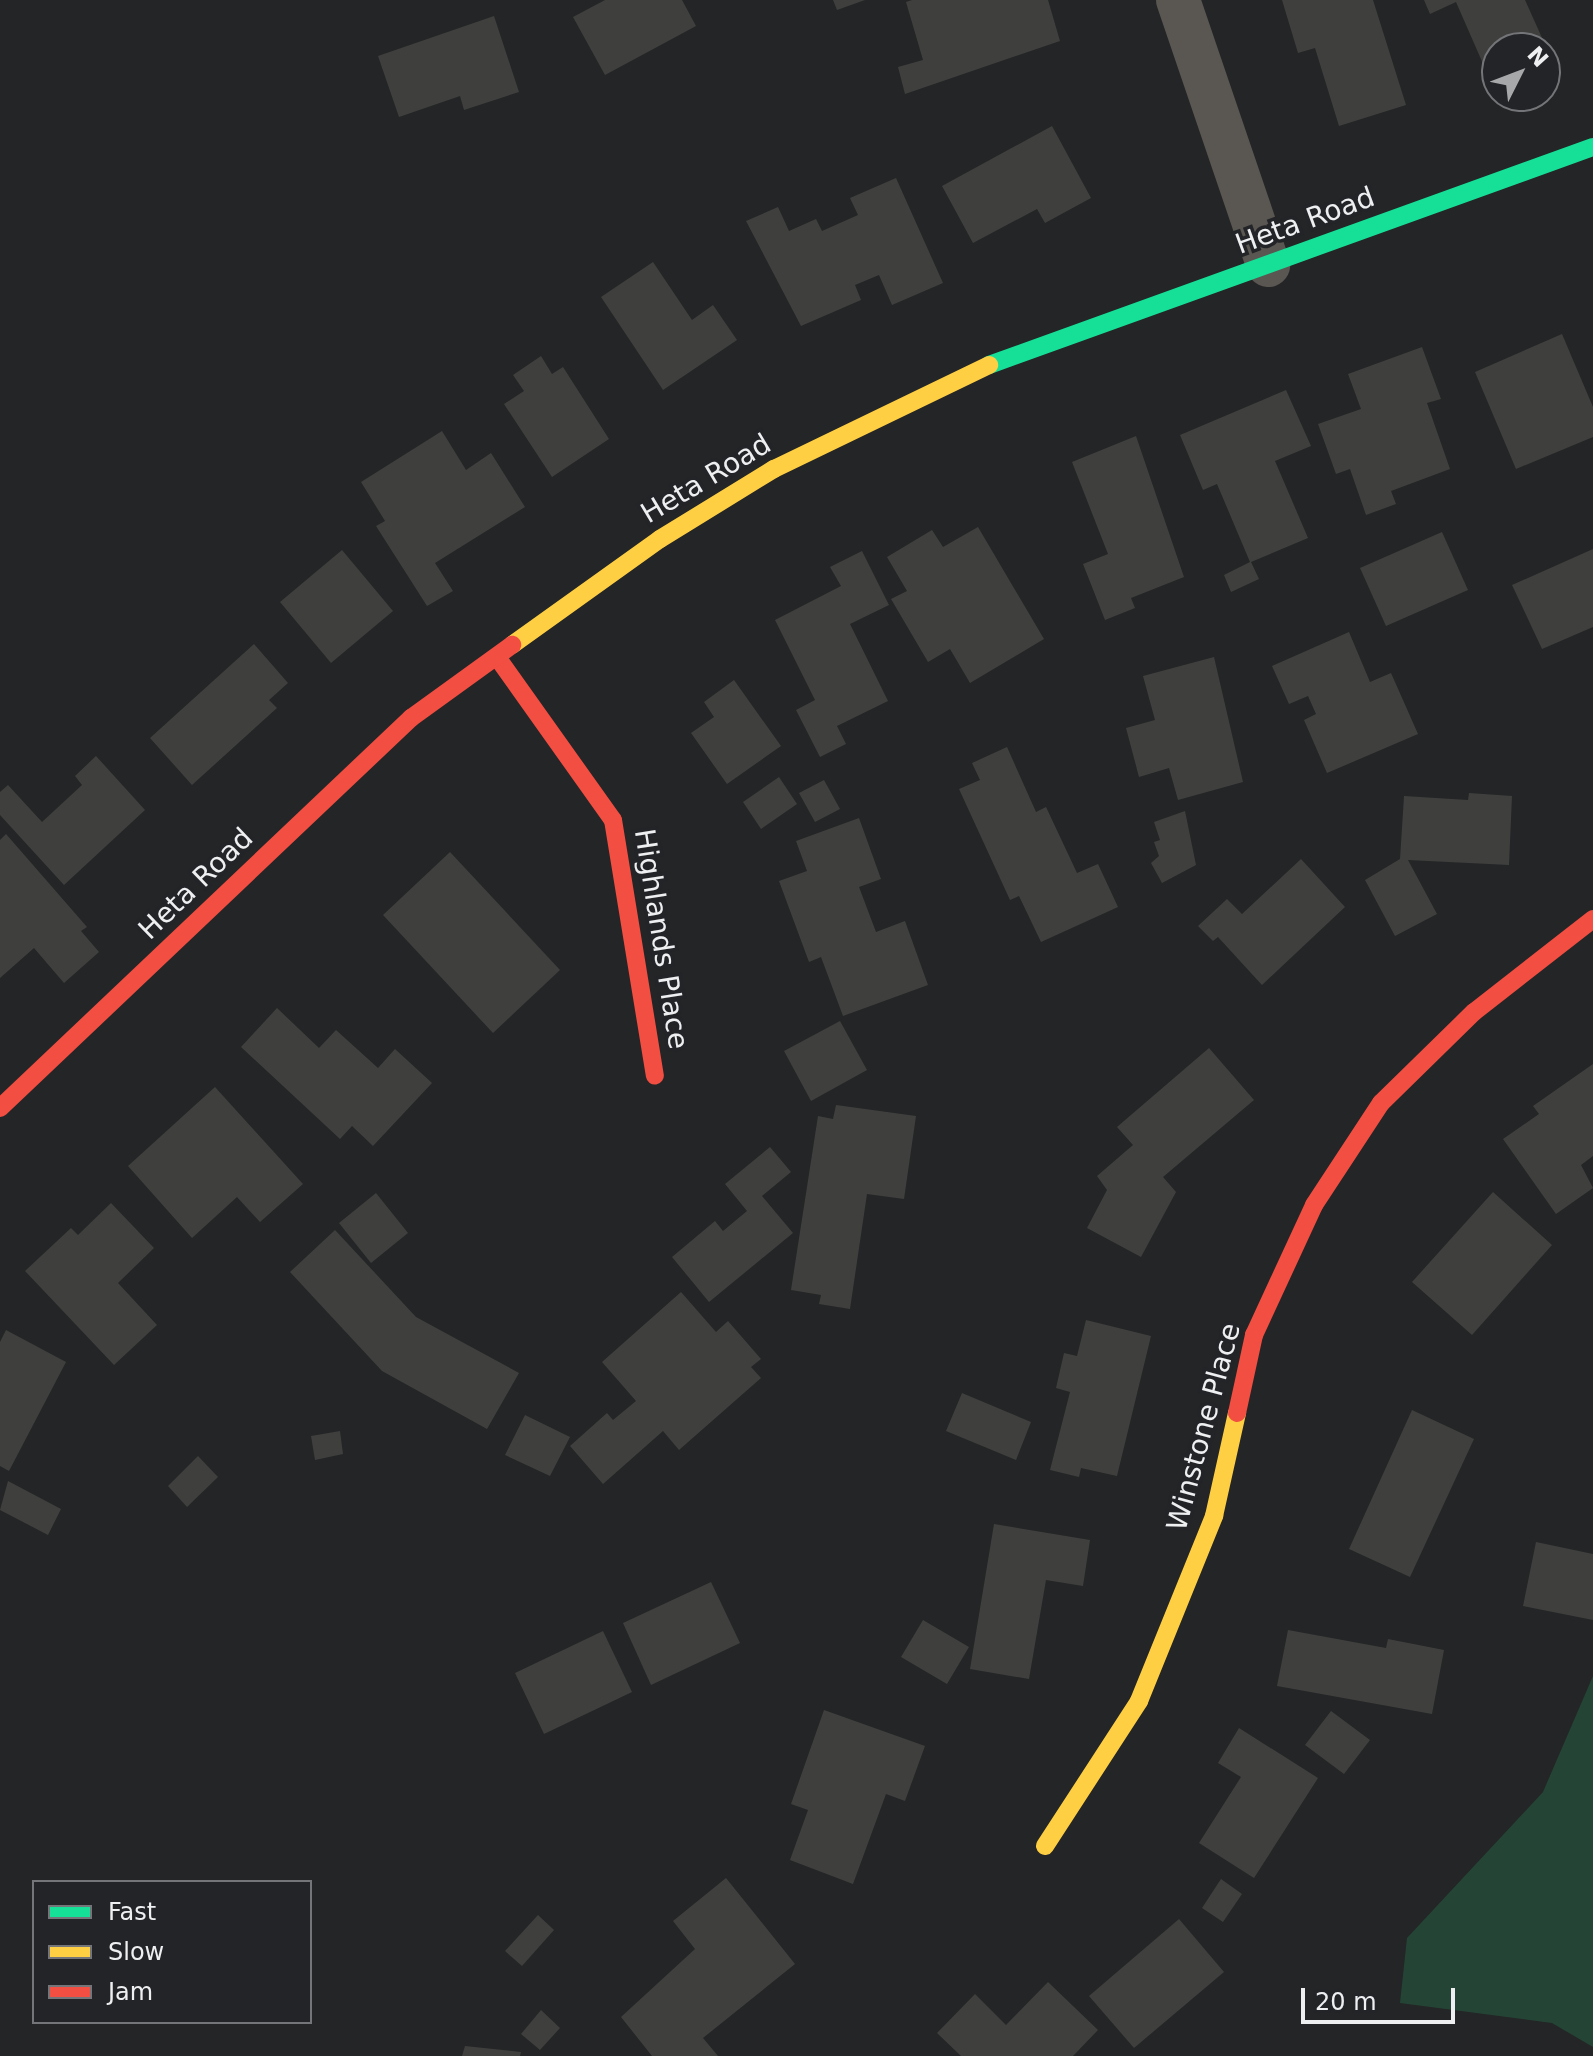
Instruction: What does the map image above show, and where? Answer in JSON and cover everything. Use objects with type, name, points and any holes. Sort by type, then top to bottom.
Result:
[{"type":"street","points":[[1178,0],[1268,265]]},
{"type":"street","name":"Heta Road","points":[[0,1108],[411,718],[660,539],[774,469],[910,399],[1032,346],[1268,265],[1593,147]]},
{"type":"street","name":"Highlands Place","points":[[497,657],[613,820],[655,1076]]},
{"type":"street","name":"Winstone Place","points":[[1045,1846],[1139,1701],[1214,1516],[1254,1335],[1314,1205],[1381,1103],[1474,1012],[1593,919]]},
{"type":"green space","points":[[1593,1676],[1593,2047],[1552,2023],[1400,2003],[1407,1938],[1543,1792]]},
{"type":"building","points":[[605,0],[682,0],[696,26],[605,75],[573,17]]},
{"type":"building","points":[[833,0],[865,0],[837,10]]},
{"type":"building","points":[[1048,0],[1060,41],[905,94],[898,67],[923,60],[906,2]]},
{"type":"building","points":[[1282,0],[1373,0],[1406,105],[1339,126],[1315,48],[1298,53]]},
{"type":"building","points":[[1424,0],[1525,0],[1539,32],[1481,32],[1481,59],[1456,2],[1430,14]]},
{"type":"building","points":[[494,16],[519,92],[464,110],[460,96],[399,117],[378,56]]},
{"type":"building","points":[[1052,126],[1091,198],[1045,223],[1037,209],[973,243],[942,186]]},
{"type":"building","points":[[896,178],[943,283],[892,305],[879,275],[855,285],[861,300],[801,326],[746,221],[778,207],[789,231],[816,219],[822,231],[858,215],[850,198]]},
{"type":"building","points":[[653,262],[692,320],[713,305],[737,340],[663,390],[601,297]]},
{"type":"building","points":[[1562,334],[1593,407],[1593,437],[1516,469],[1475,372]]},
{"type":"building","points":[[1422,347],[1441,399],[1427,403],[1450,469],[1391,491],[1396,504],[1366,515],[1350,469],[1336,474],[1318,424],[1361,409],[1348,374]]},
{"type":"building","points":[[541,356],[552,374],[563,367],[609,439],[552,477],[504,404],[524,391],[513,375]]},
{"type":"building","points":[[1286,390],[1311,446],[1275,461],[1308,538],[1251,562],[1259,579],[1231,592],[1224,575],[1250,562],[1217,484],[1203,490],[1180,435]]},
{"type":"building","points":[[442,431],[466,470],[491,453],[525,507],[435,563],[453,591],[427,606],[376,526],[385,521],[361,482]]},
{"type":"building","points":[[1136,436],[1184,577],[1131,598],[1135,608],[1105,620],[1083,564],[1108,554],[1072,462]]},
{"type":"building","points":[[978,527],[1044,639],[970,683],[950,649],[928,662],[891,599],[907,591],[887,557],[932,530],[943,547]]},
{"type":"building","points":[[1442,532],[1468,590],[1386,626],[1360,568]]},
{"type":"building","points":[[1593,549],[1593,627],[1542,649],[1512,585]]},
{"type":"building","points":[[342,550],[393,611],[331,663],[280,602]]},
{"type":"building","points":[[862,551],[889,605],[850,624],[888,701],[837,726],[846,744],[820,757],[796,710],[815,700],[775,620],[841,586],[830,567]]},
{"type":"building","points":[[1349,632],[1370,682],[1391,673],[1418,734],[1327,773],[1304,720],[1316,714],[1308,696],[1289,704],[1272,666]]},
{"type":"building","points":[[254,644],[288,683],[269,700],[277,708],[192,785],[150,738]]},
{"type":"building","points":[[1214,657],[1243,782],[1178,800],[1169,768],[1139,777],[1126,728],[1155,720],[1143,676]]},
{"type":"building","points":[[734,680],[781,746],[727,784],[691,733],[714,717],[704,702]]},
{"type":"building","points":[[1007,747],[1036,812],[1046,807],[1077,873],[1098,864],[1118,907],[1041,942],[1019,896],[1010,900],[959,789],[980,780],[972,763]]},
{"type":"building","points":[[96,756],[145,810],[64,885],[0,815],[0,792],[8,785],[42,822],[82,785],[75,776]]},
{"type":"building","points":[[779,777],[797,804],[761,829],[743,802]]},
{"type":"building","points":[[824,780],[840,809],[815,822],[799,793]]},
{"type":"building","points":[[1469,793],[1512,796],[1509,865],[1408,860],[1437,914],[1395,936],[1365,880],[1400,859],[1404,796],[1468,800]]},
{"type":"building","points":[[1185,811],[1196,865],[1162,883],[1151,863],[1159,856],[1154,842],[1160,840],[1154,822]]},
{"type":"building","points":[[859,818],[881,879],[859,887],[876,932],[905,921],[928,985],[843,1016],[821,957],[809,962],[779,881],[807,871],[796,841]]},
{"type":"building","points":[[6,834],[87,927],[81,931],[99,952],[64,983],[34,948],[0,978],[0,840]]},
{"type":"building","points":[[450,852],[560,970],[493,1033],[383,915]]},
{"type":"building","points":[[1301,859],[1345,907],[1262,985],[1218,937],[1213,941],[1198,926],[1227,899],[1242,914]]},
{"type":"building","points":[[277,1008],[319,1048],[336,1030],[378,1068],[395,1049],[432,1083],[373,1146],[352,1126],[340,1139],[241,1047]]},
{"type":"building","points":[[840,1021],[867,1070],[811,1101],[784,1051]]},
{"type":"building","points":[[1209,1048],[1254,1100],[1163,1177],[1176,1192],[1141,1257],[1087,1228],[1107,1190],[1097,1176],[1133,1145],[1117,1127]]},
{"type":"building","points":[[1593,1064],[1593,1156],[1581,1165],[1593,1188],[1556,1214],[1503,1139],[1539,1114],[1533,1106]]},
{"type":"building","points":[[215,1087],[303,1184],[260,1222],[237,1197],[192,1238],[128,1166]]},
{"type":"building","points":[[836,1105],[916,1116],[904,1199],[867,1194],[850,1309],[819,1304],[821,1295],[791,1290],[818,1116],[833,1119]]},
{"type":"building","points":[[770,1147],[791,1172],[762,1196],[793,1233],[709,1302],[672,1257],[715,1221],[723,1231],[747,1211],[725,1184]]},
{"type":"building","points":[[1493,1192],[1552,1245],[1472,1335],[1412,1282]]},
{"type":"building","points":[[376,1193],[408,1233],[371,1263],[339,1223]]},
{"type":"building","points":[[111,1203],[154,1248],[118,1283],[157,1325],[114,1365],[25,1271],[71,1228],[78,1235]]},
{"type":"building","points":[[335,1230],[416,1317],[519,1373],[487,1429],[382,1371],[290,1272]]},
{"type":"building","points":[[681,1292],[716,1332],[728,1321],[761,1359],[751,1367],[761,1378],[679,1450],[663,1431],[603,1484],[570,1446],[607,1413],[613,1420],[636,1401],[602,1362]]},
{"type":"building","points":[[1086,1320],[1151,1336],[1117,1476],[1081,1468],[1079,1477],[1050,1470],[1070,1392],[1056,1388],[1064,1353],[1077,1356]]},
{"type":"building","points":[[6,1330],[66,1362],[9,1471],[0,1466],[0,1342]]},
{"type":"building","points":[[962,1393],[1031,1422],[1016,1460],[946,1431]]},
{"type":"building","points":[[1412,1410],[1474,1439],[1410,1577],[1349,1549]]},
{"type":"building","points":[[525,1415],[570,1437],[550,1476],[505,1455]]},
{"type":"building","points":[[340,1431],[343,1454],[315,1460],[311,1436]]},
{"type":"building","points":[[198,1456],[218,1477],[187,1507],[168,1486]]},
{"type":"building","points":[[8,1481],[61,1509],[48,1535],[0,1510]]},
{"type":"building","points":[[994,1524],[1090,1540],[1083,1586],[1046,1580],[1029,1679],[970,1669]]},
{"type":"building","points":[[1536,1542],[1593,1554],[1593,1620],[1523,1606]]},
{"type":"building","points":[[711,1582],[740,1643],[651,1685],[623,1623]]},
{"type":"building","points":[[923,1620],[969,1647],[947,1684],[901,1657]]},
{"type":"building","points":[[1288,1630],[1386,1648],[1388,1639],[1444,1650],[1432,1714],[1277,1686]]},
{"type":"building","points":[[603,1631],[632,1692],[544,1734],[515,1673]]},
{"type":"building","points":[[824,1710],[925,1746],[905,1801],[886,1794],[853,1884],[790,1860],[808,1810],[791,1804]]},
{"type":"building","points":[[1331,1711],[1370,1740],[1344,1774],[1305,1745]]},
{"type":"building","points":[[1239,1728],[1318,1778],[1254,1878],[1199,1843],[1241,1777],[1218,1763]]},
{"type":"building","points":[[726,1878],[795,1964],[703,2038],[718,2056],[652,2056],[621,2017],[695,1949],[673,1921]]},
{"type":"building","points":[[1221,1879],[1242,1894],[1223,1922],[1202,1908]]},
{"type":"building","points":[[538,1915],[554,1930],[522,1966],[505,1951]]},
{"type":"building","points":[[1179,1919],[1224,1972],[1134,2048],[1089,1996]]},
{"type":"building","points":[[1048,1982],[1098,2030],[1073,2056],[961,2056],[937,2033],[975,1994],[1006,2025]]},
{"type":"building","points":[[541,2010],[560,2028],[540,2050],[521,2034]]},
{"type":"building","points":[[465,2046],[521,2052],[520,2056],[462,2056]]},
{"type":"traffic: fast","points":[[989,365],[1593,147]]},
{"type":"traffic: slow","points":[[512,645],[660,539],[774,469],[989,365]]},
{"type":"traffic: slow","points":[[1045,1846],[1139,1701],[1214,1516],[1237,1413]]},
{"type":"traffic: jam","points":[[0,1108],[411,718],[512,645]]},
{"type":"traffic: jam","points":[[497,657],[613,820],[655,1076]]},
{"type":"traffic: jam","points":[[1237,1413],[1254,1335],[1314,1205],[1381,1103],[1474,1012],[1593,919]]}]
